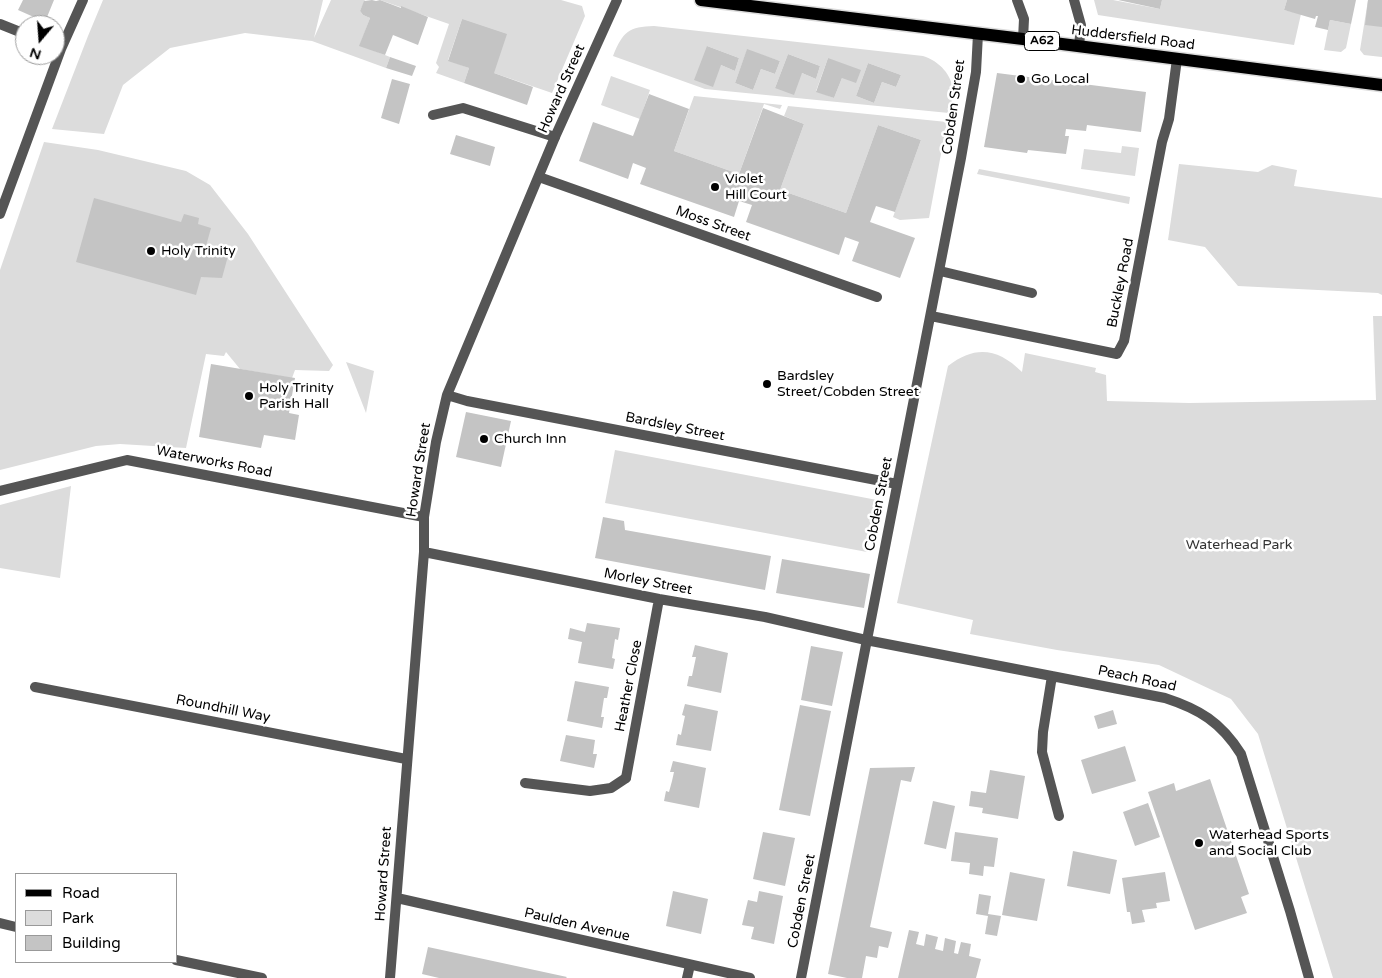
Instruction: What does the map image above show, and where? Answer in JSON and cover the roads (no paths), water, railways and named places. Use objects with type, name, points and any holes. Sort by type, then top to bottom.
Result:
[{"type":"main road","name":"Huddersfield Road","points":[[701,0],[1382,85]]},
{"type":"street","points":[[65,35],[83,0]]},
{"type":"street","name":"Howard Street","points":[[390,978],[424,552],[424,517],[436,442],[447,395],[555,137],[617,0]]},
{"type":"street","points":[[1017,0],[1024,18],[1023,39]]},
{"type":"street","points":[[1074,0],[1080,26],[1079,46]]},
{"type":"street","points":[[0,24],[15,30]]},
{"type":"street","name":"Cobden Street","points":[[801,978],[940,271],[976,72],[978,34]]},
{"type":"street","name":"Buckley Road","points":[[931,316],[1117,354],[1124,341],[1168,119],[1177,59]]},
{"type":"street","points":[[0,214],[52,65]]},
{"type":"street","points":[[433,115],[464,108],[555,137]]},
{"type":"street","name":"Moss Street","points":[[539,177],[877,297]]},
{"type":"street","points":[[940,271],[1032,293]]},
{"type":"street","name":"Bardsley Street","points":[[447,395],[467,401],[898,484]]},
{"type":"street","name":"Waterworks Road","points":[[0,491],[127,460],[424,517]]},
{"type":"street","name":"Morley Street","points":[[424,552],[764,617],[866,640]]},
{"type":"street","name":"Heather Close","points":[[525,784],[590,791],[611,788],[626,778],[659,598]]},
{"type":"street","name":"Peach Road","points":[[866,640],[1164,698],[1191,707],[1204,714],[1225,732],[1241,754],[1309,978]]},
{"type":"street","points":[[1052,676],[1043,732],[1042,752],[1059,816]]},
{"type":"street","name":"Roundhill Way","points":[[35,687],[406,759]]},
{"type":"street","name":"Paulden Avenue","points":[[397,898],[750,978]]},
{"type":"street","points":[[0,923],[15,927]]},
{"type":"street","points":[[178,960],[262,978]]},
{"type":"street","points":[[687,978],[690,964]]},
{"type":"place","name":"Go Local","points":[[1021,79]]},
{"type":"place","name":"Violet Hill Court","points":[[715,187]]},
{"type":"place","name":"Holy Trinity","points":[[151,251]]},
{"type":"place","name":"Bardsley Street/Cobden Street","points":[[767,384]]},
{"type":"place","name":"Holy Trinity Parish Hall","points":[[249,396]]},
{"type":"place","name":"Church Inn","points":[[484,439]]},
{"type":"place","name":"Waterhead Sports and Social Club","points":[[1199,843]]},
{"type":"park label","name":"Waterhead Park","points":[[1239,545]]}]
